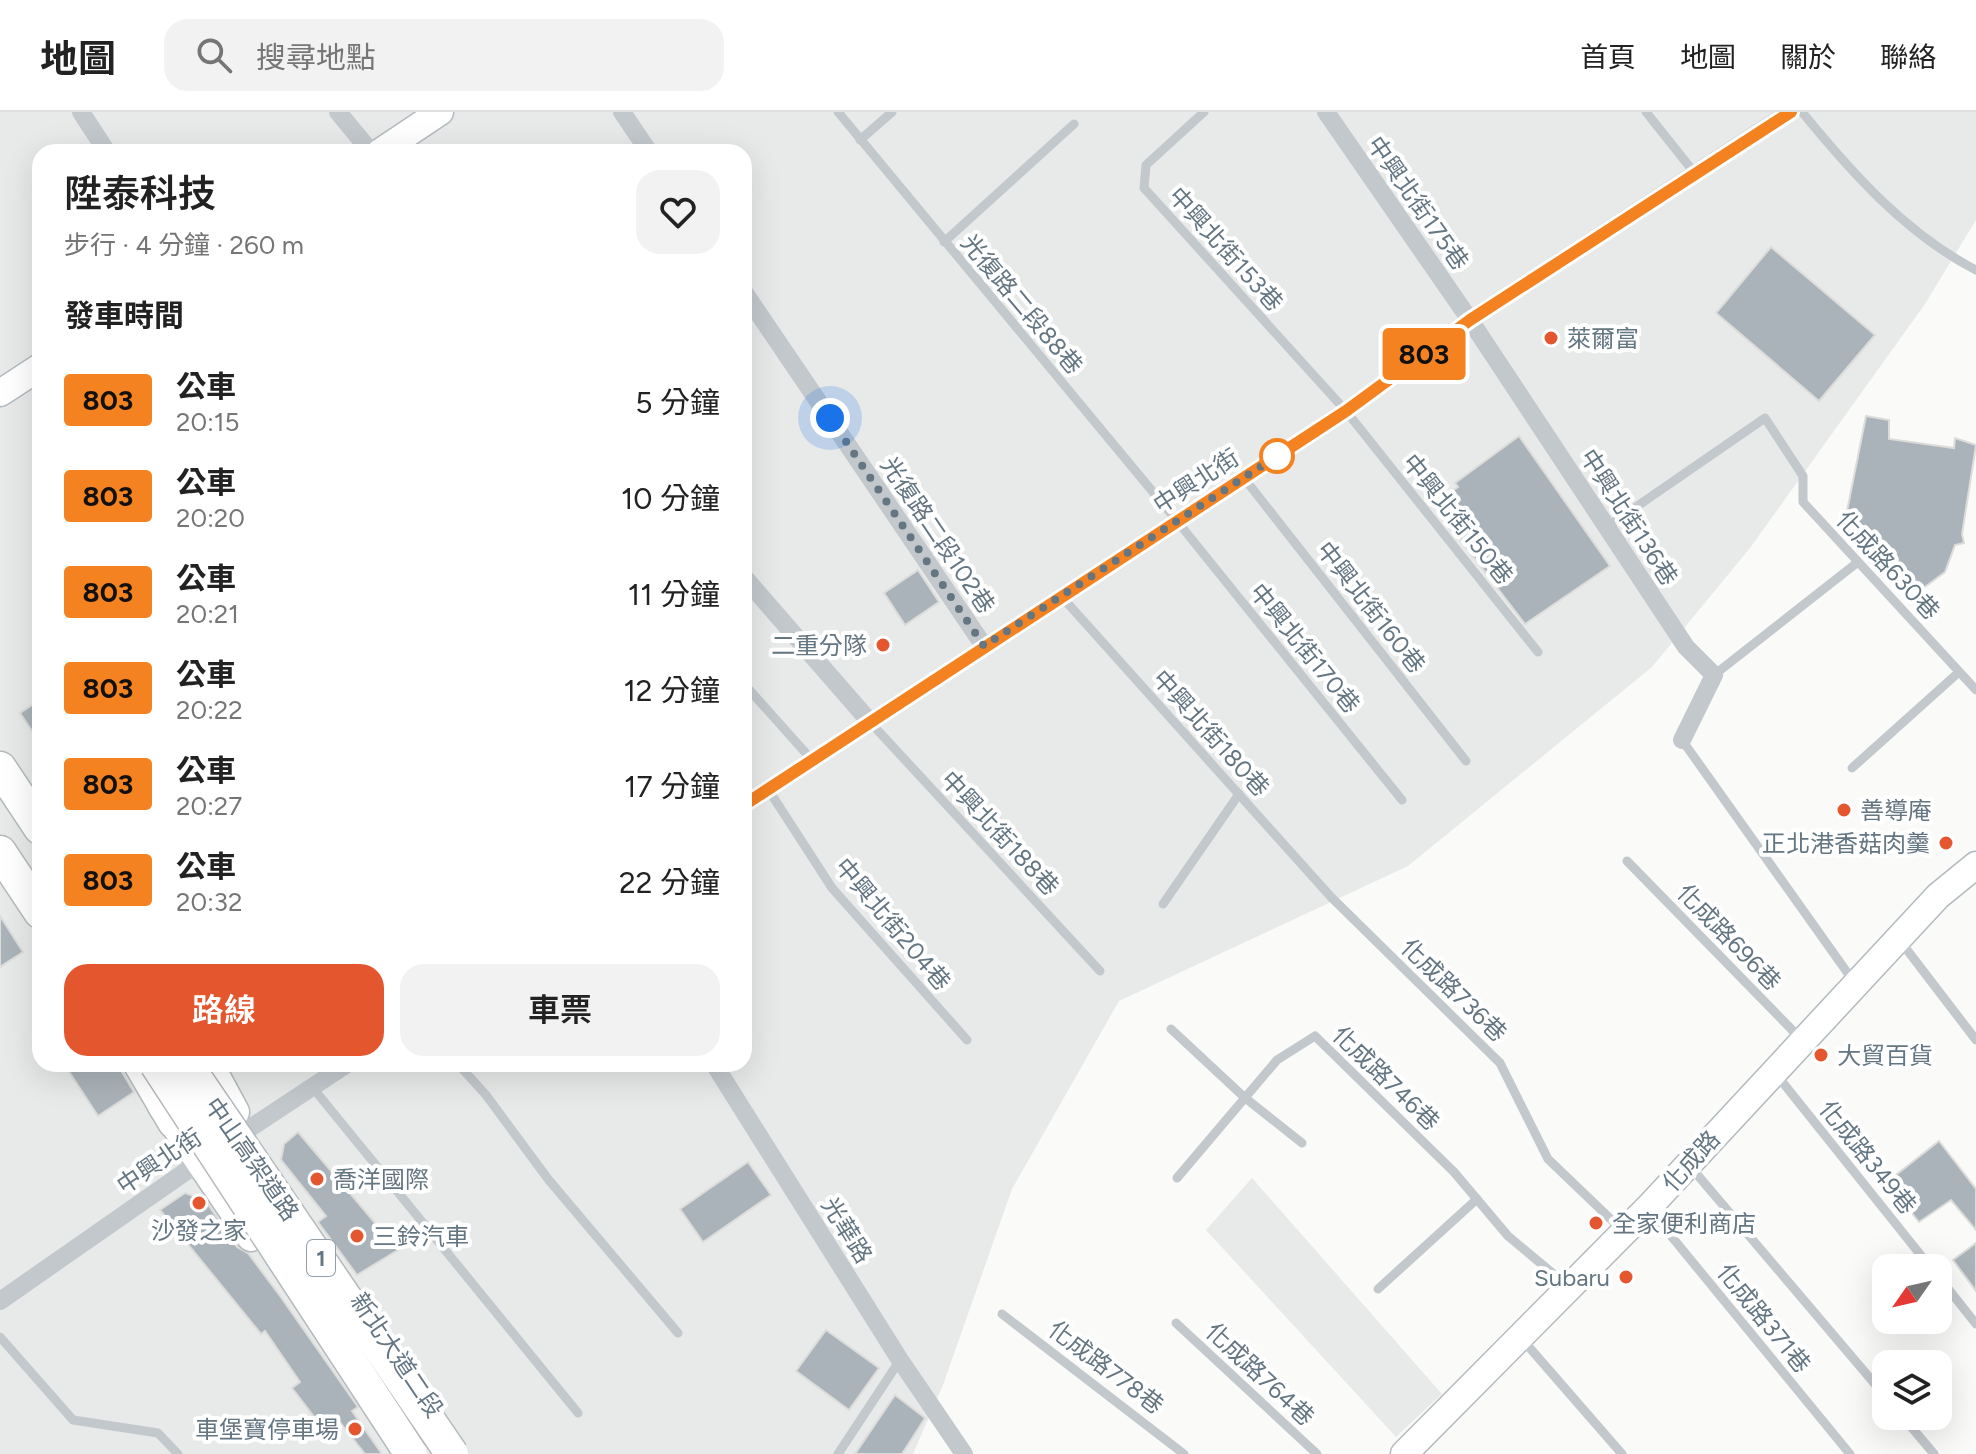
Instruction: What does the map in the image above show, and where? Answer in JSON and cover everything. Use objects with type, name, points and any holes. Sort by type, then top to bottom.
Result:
[{"type":"highway","points":[[0,768],[32,816]]},
{"type":"highway","points":[[0,793],[32,840]]},
{"type":"highway","points":[[1,850],[32,878]]},
{"type":"highway","points":[[1,850],[32,899]]},
{"type":"highway","points":[[145,1072],[174,1122]]},
{"type":"highway","name":"中山高架道路","points":[[161,1072],[411,1454]]},
{"type":"highway","points":[[184,1072],[318,1286],[432,1454]]},
{"type":"highway","name":"中山高架道路","points":[[191,1072],[452,1454]]},
{"type":"highway","points":[[204,1072],[223,1096]]},
{"type":"main road","points":[[0,751],[32,799]]},
{"type":"main road","points":[[1,850],[32,913]]},
{"type":"main road","name":"1","points":[[136,1072],[174,1122],[396,1454]]},
{"type":"main road","name":"1","points":[[212,1072],[223,1096]]},
{"type":"main road","name":"新北大道二段","points":[[223,1096],[463,1454]]},
{"type":"street","points":[[81,112],[102,144]]},
{"type":"street","points":[[338,112],[364,144]]},
{"type":"street","points":[[392,144],[440,112]]},
{"type":"street","points":[[622,112],[644,144]]},
{"type":"street","name":"中興北街175巷","points":[[1326,112],[1470,320]]},
{"type":"street","name":"中興北街","points":[[752,798],[1346,411],[1470,320],[1697,176],[1790,112]]},
{"type":"street","name":"光復路二段102巷","points":[[752,304],[984,646]]},
{"type":"street","name":"中興北街136巷","points":[[1470,320],[1686,647],[1714,675]]},
{"type":"street","points":[[0,393],[32,372]]},
{"type":"street","points":[[752,586],[870,722]]},
{"type":"street","points":[[1682,740],[1714,675]]},
{"type":"street","name":"化成路","points":[[1414,1448],[1648,1208],[1938,896],[1976,865]]},
{"type":"street","name":"中興北街","points":[[0,1301],[199,1161],[336,1072]]},
{"type":"street","name":"光華路","points":[[719,1072],[900,1360],[964,1454]]},
{"type":"lane","name":"光復路二段88巷","points":[[838,112],[1177,521]]},
{"type":"lane","points":[[860,140],[892,112]]},
{"type":"lane","name":"中興北街153巷","points":[[1204,112],[1146,165],[1144,188],[1346,411]]},
{"type":"lane","points":[[1646,112],[1697,176]]},
{"type":"lane","points":[[1802,112],[1859,181],[1950,257],[1976,270]]},
{"type":"lane","points":[[944,242],[1074,124]]},
{"type":"lane","name":"中興北街150巷","points":[[1346,411],[1538,652]]},
{"type":"lane","name":"化成路630巷","points":[[1607,527],[1765,418],[1803,476],[1803,502],[1976,690]]},
{"type":"lane","name":"中興北街160巷","points":[[1244,478],[1466,761]]},
{"type":"lane","name":"中興北街170巷","points":[[1177,521],[1402,800]]},
{"type":"lane","points":[[1714,675],[1858,562]]},
{"type":"lane","name":"中興北街180巷","points":[[1062,597],[1331,897]]},
{"type":"lane","points":[[1852,768],[1959,672]]},
{"type":"lane","points":[[752,693],[812,760]]},
{"type":"lane","name":"中興北街188巷","points":[[870,722],[1100,971]]},
{"type":"lane","points":[[1682,740],[1856,985]]},
{"type":"lane","name":"中興北街204巷","points":[[768,789],[832,888],[967,1040]]},
{"type":"lane","points":[[1163,904],[1239,794]]},
{"type":"lane","name":"化成路696巷","points":[[1627,861],[1802,1040]]},
{"type":"lane","name":"化成路736巷","points":[[1331,897],[1500,1063],[1548,1159],[1625,1232]]},
{"type":"lane","points":[[1898,939],[1976,1040]]},
{"type":"lane","points":[[1171,1029],[1244,1097],[1302,1143]]},
{"type":"lane","name":"化成路746巷","points":[[1177,1178],[1277,1060],[1315,1036],[1454,1172],[1508,1236],[1570,1288]]},
{"type":"lane","name":"化成路349巷","points":[[1774,1070],[1920,1254]]},
{"type":"lane","points":[[465,1072],[548,1179],[678,1333]]},
{"type":"lane","points":[[313,1088],[578,1413]]},
{"type":"lane","points":[[1689,1164],[1872,1380]]},
{"type":"lane","points":[[1378,1289],[1477,1199]]},
{"type":"lane","name":"化成路371巷","points":[[1648,1208],[1850,1454]]},
{"type":"lane","points":[[1952,1294],[1976,1324]]},
{"type":"lane","name":"化成路778巷","points":[[1002,1314],[1184,1454]]},
{"type":"lane","name":"化成路764巷","points":[[1176,1323],[1317,1454]]},
{"type":"lane","points":[[0,1337],[73,1420],[158,1433],[178,1454]]},
{"type":"lane","points":[[1521,1337],[1622,1454]]},
{"type":"lane","points":[[838,1454],[900,1360]]},
{"type":"lane","points":[[1914,1430],[1934,1454]]},
{"type":"shaded area","points":[[0,112],[1976,112],[1976,220],[1925,304],[1750,548],[1652,667],[1408,866],[1119,1001],[1012,1189],[943,1385],[913,1454],[0,1454]]},
{"type":"shaded area","points":[[1252,1178],[1442,1394],[1396,1437],[1206,1230]]},
{"type":"building","points":[[1771,247],[1875,335],[1819,401],[1716,313]]},
{"type":"building","points":[[1866,416],[1889,420],[1889,439],[1954,448],[1955,438],[1976,445],[1962,534],[1964,543],[1955,545],[1945,572],[1918,592],[1893,569],[1869,562],[1868,545],[1852,541],[1856,518],[1846,516]]},
{"type":"building","points":[[1519,436],[1610,566],[1525,624],[1433,504],[1458,487],[1455,483]]},
{"type":"building","points":[[918,570],[939,602],[905,625],[884,593]]},
{"type":"building","points":[[32,705],[32,731],[20,713]]},
{"type":"building","points":[[0,916],[23,952],[0,967]]},
{"type":"building","points":[[69,1072],[122,1072],[134,1092],[98,1116]]},
{"type":"building","points":[[298,1132],[398,1250],[357,1275],[318,1222],[326,1216],[281,1160],[284,1144]]},
{"type":"building","points":[[1939,1141],[1976,1189],[1976,1230],[1951,1200],[1919,1222],[1887,1182]]},
{"type":"building","points":[[748,1162],[771,1195],[703,1242],[680,1209]]},
{"type":"building","points":[[185,1193],[205,1200],[237,1247],[248,1253],[358,1407],[352,1411],[382,1454],[365,1454],[339,1421],[325,1431],[292,1388],[300,1382],[265,1331],[261,1334],[160,1210]]},
{"type":"building","points":[[1976,1243],[1976,1291],[1953,1260]]},
{"type":"building","points":[[826,1330],[879,1368],[849,1410],[796,1371]]},
{"type":"building","points":[[895,1395],[925,1418],[902,1454],[855,1454]]},
{"type":"bus line","name":"803","points":[[752,800],[1346,411],[1470,320],[1697,176],[1791,112]]},
{"type":"place","name":"萊爾富","points":[[1551,338]]},
{"type":"place","name":"二重分隊","points":[[883,645]]},
{"type":"place","name":"善導庵","points":[[1844,810]]},
{"type":"place","name":"正北港香菇肉羹","points":[[1946,843]]},
{"type":"place","name":"大貿百貨","points":[[1821,1055]]},
{"type":"place","name":"喬洋國際","points":[[317,1179]]},
{"type":"place","name":"沙發之家","points":[[199,1203]]},
{"type":"place","name":"全家便利商店","points":[[1596,1223]]},
{"type":"place","name":"三鈴汽車","points":[[357,1236]]},
{"type":"place","name":"Subaru","points":[[1626,1277]]},
{"type":"place","name":"車堡寶停車場","points":[[355,1429]]},
{"type":"route","points":[[830,418],[984,646],[1277,456]]}]
